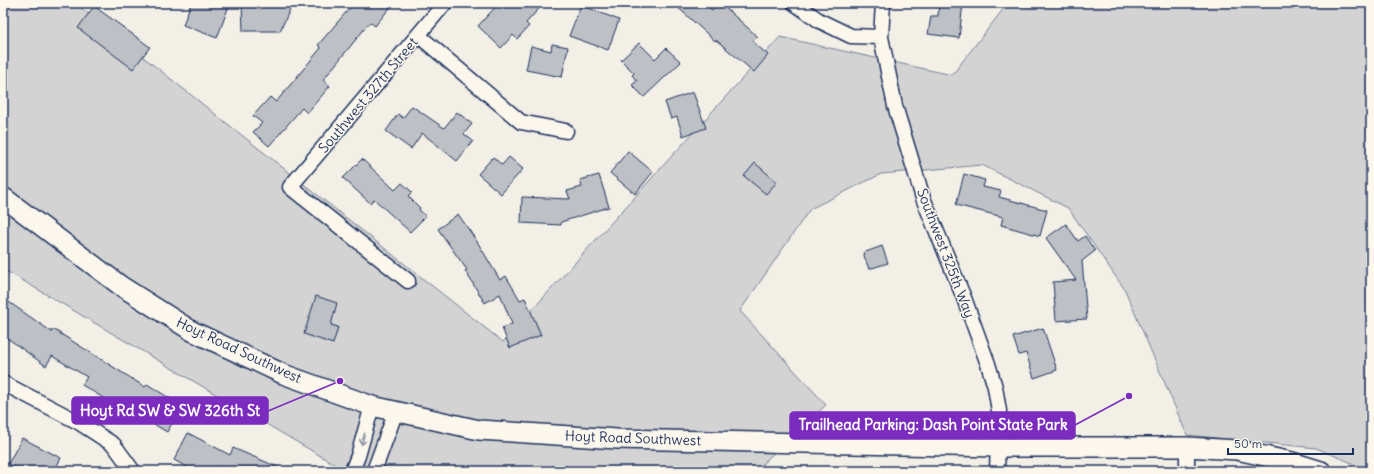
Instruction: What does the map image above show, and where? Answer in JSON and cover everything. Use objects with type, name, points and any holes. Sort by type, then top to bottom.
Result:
[{"type":"main road","name":"Hoyt Road Southwest","points":[[3,197],[121,286],[192,331],[283,374],[372,406],[479,430],[617,439],[997,447],[1187,446],[1237,450],[1292,462],[1321,471]]},
{"type":"street","name":"Southwest 327th Street","points":[[408,281],[290,187],[445,3]]},
{"type":"street","points":[[794,3],[820,21],[851,36],[881,37]]},
{"type":"street","name":"Southwest 325th Way","points":[[883,3],[881,37],[895,106],[923,198],[964,298],[995,387],[999,411],[997,471]]},
{"type":"street","points":[[418,35],[521,122],[566,131]]},
{"type":"street","points":[[3,383],[80,424],[114,445],[133,471]]},
{"type":"street","points":[[352,471],[358,456],[372,406]]},
{"type":"street","points":[[374,471],[396,411]]},
{"type":"street","points":[[1187,446],[1187,471]]},
{"type":"shaded area","points":[[3,3],[75,3],[503,342],[780,37],[952,75],[1008,3],[1371,3],[1371,471],[1316,448],[1187,435],[1125,290],[1068,208],[982,165],[881,174],[810,209],[740,311],[826,405],[763,463],[761,471],[346,471],[3,269]]},
{"type":"building","points":[[191,3],[230,3],[217,38],[183,25]]},
{"type":"building","points":[[293,3],[280,31],[243,31],[242,4]]},
{"type":"building","points":[[354,3],[394,3],[375,26],[370,22],[323,80],[330,86],[307,113],[302,108],[269,146],[253,132],[262,123],[253,116],[270,97],[276,102],[321,48],[318,45]]},
{"type":"building","points":[[499,3],[544,3],[526,23],[529,26],[517,39],[513,35],[501,48],[478,26]]},
{"type":"building","points":[[673,3],[704,3],[712,10],[718,3],[720,3],[758,37],[753,42],[768,55],[754,72],[716,40],[715,41]]},
{"type":"building","points":[[939,3],[963,3],[959,38],[928,34],[931,16],[938,16]]},
{"type":"building","points":[[581,5],[619,20],[608,50],[569,36]]},
{"type":"building","points":[[94,6],[150,47],[133,69],[78,28]]},
{"type":"building","points":[[639,43],[655,59],[666,48],[681,62],[644,97],[632,85],[637,81],[632,75],[634,73],[621,60]]},
{"type":"building","points":[[552,44],[568,47],[562,77],[526,70],[531,46],[551,51]]},
{"type":"building","points":[[693,92],[706,128],[683,136],[677,117],[671,119],[665,102]]},
{"type":"building","points":[[412,106],[444,128],[457,112],[472,124],[464,134],[473,141],[457,161],[422,133],[411,149],[386,131],[398,114],[403,118]]},
{"type":"building","points":[[628,151],[653,172],[635,194],[610,173]]},
{"type":"building","points":[[493,157],[502,165],[509,157],[523,169],[501,194],[478,174]]},
{"type":"building","points":[[362,159],[395,190],[402,183],[412,192],[408,196],[426,216],[410,232],[374,199],[370,203],[343,178]]},
{"type":"building","points":[[755,163],[777,182],[766,194],[744,176]]},
{"type":"building","points":[[964,174],[985,180],[983,187],[1001,191],[999,197],[1047,210],[1040,236],[1001,225],[1003,217],[956,205]]},
{"type":"building","points":[[599,175],[609,207],[561,222],[561,225],[521,223],[522,197],[570,199],[567,191],[582,187],[580,180]]},
{"type":"building","points":[[458,214],[478,243],[500,280],[506,276],[520,300],[525,298],[541,335],[510,348],[502,328],[512,324],[500,294],[485,303],[465,271],[467,270],[438,229]]},
{"type":"building","points":[[1066,224],[1078,241],[1085,236],[1095,251],[1082,261],[1087,319],[1056,321],[1053,282],[1076,280],[1046,238]]},
{"type":"building","points":[[882,246],[888,263],[869,269],[863,253]]},
{"type":"building","points":[[316,296],[337,303],[331,325],[338,327],[333,344],[304,334]]},
{"type":"building","points":[[3,298],[52,332],[53,329],[145,387],[147,384],[182,406],[167,432],[117,402],[115,405],[82,385],[87,377],[52,356],[46,366],[3,335]]},
{"type":"building","points":[[1043,328],[1057,370],[1034,378],[1026,353],[1019,355],[1013,337]]},
{"type":"building","points":[[188,433],[230,455],[233,448],[287,471],[225,471],[215,467],[212,471],[194,471],[174,460]]},
{"type":"building","points":[[22,438],[61,458],[54,471],[22,471],[8,464]]},
{"type":"place","name":"Hoyt Rd SW & SW 326th St","points":[[340,381]]},
{"type":"place","name":"Trailhead Parking: Dash Point State Park","points":[[1129,396]]}]
